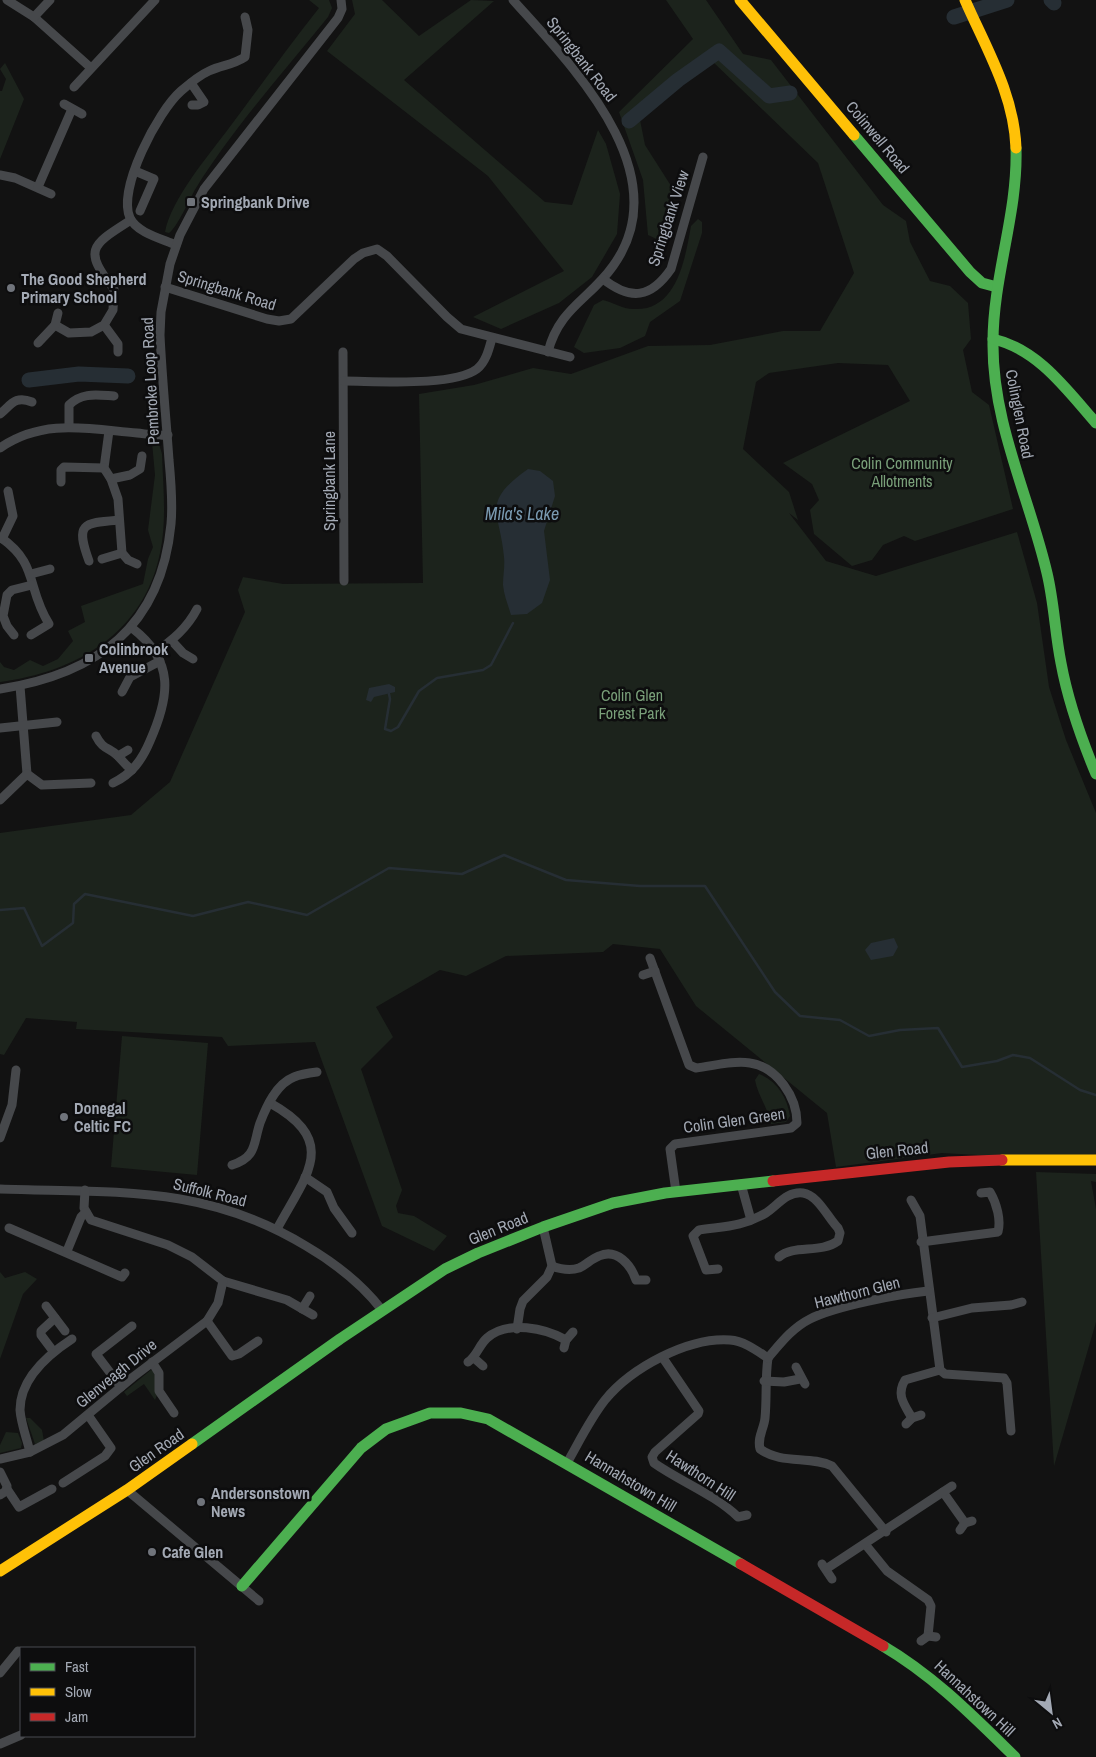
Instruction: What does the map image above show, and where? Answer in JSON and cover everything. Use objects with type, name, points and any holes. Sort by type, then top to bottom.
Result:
[{"type":"main road","name":"Colinwell Road","points":[[740,0],[970,272],[982,283],[997,287]]},
{"type":"main road","name":"Colinglen Road","points":[[965,2],[999,68],[1008,93],[1017,147],[1017,176],[1013,207],[997,287],[993,339],[995,391],[1006,438],[1046,568],[1054,605],[1063,675],[1070,707],[1096,774]]},
{"type":"main road","points":[[993,339],[1009,342],[1030,356],[1060,384],[1096,423]]},
{"type":"main road","name":"Glen Road","points":[[0,1571],[127,1490],[382,1310],[445,1269],[478,1253],[542,1228],[613,1203],[676,1192],[741,1184],[949,1162],[1044,1159],[1096,1160]]},
{"type":"main road","name":"Hannahstown Hill","points":[[242,1586],[361,1448],[386,1429],[406,1420],[441,1413],[482,1417],[567,1463],[913,1664],[950,1692],[1015,1757]]},
{"type":"street","points":[[7,0],[34,17],[91,68]]},
{"type":"street","points":[[34,17],[50,0]]},
{"type":"street","points":[[74,87],[155,0]]},
{"type":"street","name":"Pembroke Loop Road","points":[[0,689],[54,677],[87,663],[112,646],[132,628],[154,592],[168,551],[172,511],[160,335],[165,287],[176,245],[204,189],[338,18],[342,9],[341,0]]},
{"type":"street","name":"Springbank Road","points":[[513,0],[593,93],[621,144],[632,185],[633,215],[628,240],[621,254],[603,278],[560,320],[548,352]]},
{"type":"street","points":[[176,245],[138,227],[131,220],[126,203],[129,185],[149,137],[167,108],[180,92],[209,71],[234,65],[245,57],[252,29],[245,17]]},
{"type":"street","points":[[191,83],[204,102],[192,105]]},
{"type":"street","points":[[38,187],[68,107],[82,114]]},
{"type":"street","name":"Springbank View","points":[[603,278],[625,292],[631,293],[646,292],[662,281],[671,269],[703,157]]},
{"type":"street","points":[[135,171],[154,179],[140,211]]},
{"type":"street","points":[[0,175],[38,187],[51,194]]},
{"type":"street","points":[[55,325],[69,333],[91,332],[104,326],[113,310],[114,289],[100,272],[95,260],[96,247],[102,238],[131,220]]},
{"type":"street","name":"Springbank Road","points":[[165,287],[267,319],[284,321],[299,312],[354,259],[363,253],[377,250],[387,256],[454,324],[471,333],[570,357]]},
{"type":"street","points":[[38,343],[55,325],[58,313]]},
{"type":"street","points":[[104,326],[118,344],[118,352]]},
{"type":"street","points":[[344,381],[455,378],[478,368],[484,361],[492,338]]},
{"type":"street","name":"Springbank Lane","points":[[343,352],[344,581]]},
{"type":"street","points":[[69,426],[69,405],[76,398],[90,395],[114,396]]},
{"type":"street","points":[[0,414],[9,404],[16,401],[32,402]]},
{"type":"street","points":[[1,444],[45,429],[69,426],[168,435]]},
{"type":"street","points":[[109,431],[104,468],[111,479],[118,499],[122,553],[128,560],[137,564]]},
{"type":"street","points":[[111,479],[136,473],[140,469],[142,456]]},
{"type":"street","points":[[61,482],[61,470],[64,466],[104,468]]},
{"type":"street","points":[[8,491],[13,516],[1,538],[25,559],[31,574],[32,585],[39,608],[49,624],[31,635]]},
{"type":"street","points":[[89,560],[81,539],[82,531],[87,525],[94,522],[119,520]]},
{"type":"street","points":[[102,559],[122,553]]},
{"type":"street","points":[[31,574],[50,569]]},
{"type":"street","points":[[14,635],[7,626],[3,616],[7,595],[12,590],[32,585]]},
{"type":"street","points":[[155,652],[172,640],[189,624],[197,609]]},
{"type":"street","points":[[113,783],[127,776],[132,770],[147,749],[161,718],[165,679],[160,662],[155,652],[132,628]]},
{"type":"street","points":[[172,640],[183,654],[193,659]]},
{"type":"street","points":[[122,692],[130,677],[160,662]]},
{"type":"street","points":[[20,686],[27,774],[42,785],[90,783]]},
{"type":"street","points":[[0,724],[0,728],[57,722]]},
{"type":"street","points":[[96,736],[101,746],[118,756],[121,762],[132,770]]},
{"type":"street","points":[[118,756],[128,750]]},
{"type":"street","points":[[1,798],[27,774]]},
{"type":"street","name":"Colin Glen Green","points":[[650,958],[689,1065],[696,1068],[743,1062],[761,1066],[786,1086],[793,1099],[797,1119],[797,1123],[790,1128],[675,1144],[670,1149],[676,1192]]},
{"type":"street","points":[[643,975],[654,971]]},
{"type":"street","points":[[0,1138],[12,1105],[16,1070]]},
{"type":"street","points":[[232,1165],[247,1158],[252,1152],[258,1138],[260,1124],[276,1091],[294,1076],[316,1072]]},
{"type":"street","points":[[270,1103],[294,1118],[305,1130],[311,1154],[304,1177],[276,1229]]},
{"type":"street","points":[[304,1177],[327,1192],[334,1208],[352,1233]]},
{"type":"street","points":[[741,1184],[751,1220]]},
{"type":"street","name":"Suffolk Road","points":[[0,1189],[136,1192],[190,1199],[232,1210],[276,1229],[337,1266],[382,1310]]},
{"type":"street","points":[[85,1190],[86,1212],[91,1220],[150,1237],[180,1250],[223,1281],[278,1297],[313,1316]]},
{"type":"street","points":[[921,1242],[998,1232],[999,1225],[995,1200],[990,1192],[982,1193]]},
{"type":"street","points":[[718,1269],[706,1270],[693,1236],[699,1230],[732,1227],[751,1220],[778,1205],[785,1197],[803,1193],[819,1203],[838,1228],[840,1233],[838,1241],[832,1246],[784,1252],[779,1257]]},
{"type":"street","points":[[911,1200],[920,1216],[921,1242],[940,1370],[945,1374],[1004,1378],[1007,1383],[1011,1430]]},
{"type":"street","points":[[67,1251],[81,1217],[86,1212]]},
{"type":"street","points":[[9,1228],[67,1251],[122,1277],[125,1273]]},
{"type":"street","points":[[517,1329],[520,1309],[524,1301],[547,1277],[552,1266],[542,1228]]},
{"type":"street","points":[[552,1266],[566,1269],[579,1268],[599,1256],[610,1255],[626,1262],[636,1280],[646,1280]]},
{"type":"street","name":"Glenveagh Drive","points":[[0,1459],[30,1452],[54,1441],[121,1386],[207,1321],[218,1303],[223,1281]]},
{"type":"street","name":"Hawthorn Glen","points":[[768,1358],[790,1333],[808,1320],[827,1311],[928,1291]]},
{"type":"street","points":[[302,1309],[310,1296]]},
{"type":"street","points":[[932,1318],[972,1308],[1011,1305],[1022,1302]]},
{"type":"street","points":[[46,1306],[65,1331]]},
{"type":"street","points":[[53,1352],[41,1335],[41,1331],[55,1318]]},
{"type":"street","points":[[207,1321],[232,1356],[239,1354],[258,1341]]},
{"type":"street","points":[[121,1386],[96,1354],[132,1326]]},
{"type":"street","points":[[483,1366],[471,1360],[480,1345],[488,1337],[503,1330],[543,1330],[565,1344],[573,1332]]},
{"type":"street","points":[[30,1452],[20,1413],[22,1399],[38,1367],[53,1352],[72,1339]]},
{"type":"street","points":[[567,1463],[597,1412],[614,1391],[637,1372],[700,1341],[731,1340],[751,1347],[768,1358],[764,1381],[765,1419],[758,1440],[760,1449],[778,1458],[823,1462],[832,1466],[886,1532]]},
{"type":"street","name":"Hawthorn Hill","points":[[663,1358],[699,1410],[698,1414],[655,1452],[652,1457],[654,1463],[675,1478],[724,1504],[738,1518],[747,1515]]},
{"type":"street","points":[[152,1362],[158,1370],[159,1391],[174,1413]]},
{"type":"street","points":[[764,1381],[803,1381],[796,1367]]},
{"type":"street","points":[[913,1419],[901,1399],[900,1390],[905,1380],[940,1370]]},
{"type":"street","points":[[64,1483],[106,1456],[111,1448],[88,1415]]},
{"type":"street","points":[[0,1472],[7,1484],[4,1492],[19,1507],[52,1489]]},
{"type":"street","points":[[832,1579],[824,1567],[886,1532],[952,1486]]},
{"type":"street","points":[[127,1490],[259,1601]]},
{"type":"street","points":[[944,1492],[966,1525]]},
{"type":"street","points":[[865,1544],[887,1571],[928,1600],[931,1606],[928,1638]]},
{"type":"street","points":[[0,1673],[18,1651]]},
{"type":"street","points":[[0,1744],[20,1735]]},
{"type":"green space","points":[[309,0],[329,0],[332,8],[328,17],[226,143],[196,188],[176,225],[169,233],[165,232],[175,206],[192,178],[319,8]]},
{"type":"green space","points":[[352,0],[382,0],[419,36],[471,0],[494,1],[404,80],[545,202],[572,205],[598,130],[606,144],[620,194],[617,234],[592,277],[559,303],[501,329],[473,317],[564,271],[488,176],[327,51],[355,14]]},
{"type":"green space","name":"Colin Glen Forest Park","points":[[666,0],[706,0],[743,54],[771,60],[883,205],[906,221],[910,242],[930,281],[950,286],[968,303],[971,339],[963,350],[972,392],[989,405],[1013,509],[915,541],[904,536],[883,545],[872,560],[852,566],[814,534],[810,510],[819,500],[812,484],[783,463],[910,401],[888,365],[838,363],[769,373],[756,382],[743,449],[789,492],[798,520],[789,513],[826,561],[876,576],[1017,532],[1037,603],[1049,687],[1066,740],[1096,813],[1096,1156],[995,1156],[942,1153],[836,1167],[827,1113],[696,1006],[660,949],[613,944],[603,952],[506,956],[466,976],[440,970],[376,1007],[393,1037],[361,1069],[402,1190],[396,1206],[398,1213],[414,1216],[447,1236],[434,1251],[382,1226],[315,1042],[228,1046],[222,1037],[76,1029],[77,1022],[26,1018],[4,1055],[0,1054],[0,833],[131,815],[170,782],[245,612],[238,590],[243,577],[283,584],[423,583],[419,394],[474,385],[533,368],[571,374],[648,346],[710,345],[783,331],[820,331],[854,273],[818,163],[712,61],[640,120],[645,145],[673,189],[669,237],[661,241],[648,235],[643,180],[619,112],[693,39]]},
{"type":"green space","points":[[5,63],[24,99],[0,159],[0,91],[2,91],[6,79],[0,69]]},
{"type":"green space","points":[[698,219],[702,222],[702,233],[680,301],[650,322],[645,336],[620,348],[584,353],[574,347],[594,305],[603,300],[629,309],[648,308],[660,302],[669,293],[682,268],[691,226]]},
{"type":"green space","points":[[152,442],[159,444],[162,454],[164,504],[162,541],[152,581],[139,606],[122,626],[102,644],[80,658],[55,669],[28,677],[0,682],[0,662],[4,667],[14,670],[30,660],[43,666],[58,659],[73,641],[68,631],[85,622],[81,606],[143,584],[148,559],[153,547],[148,530],[155,475]]},
{"type":"green space","points":[[122,1036],[208,1043],[197,1175],[111,1167]]},
{"type":"green space","points":[[759,1074],[776,1085],[784,1096],[790,1116],[786,1122],[771,1124],[755,1080]]},
{"type":"green space","points":[[1036,1172],[1096,1174],[1096,1182],[1091,1181],[1096,1209],[1096,1322],[1054,1466]]},
{"type":"green space","points":[[0,1272],[5,1278],[25,1272],[37,1279],[23,1294],[0,1359]]},
{"type":"green space","points":[[151,1370],[155,1372],[157,1395],[155,1400],[144,1384],[127,1396],[124,1392]]},
{"type":"green space","points":[[26,1418],[30,1418],[42,1430],[44,1441],[35,1444]]},
{"type":"green space","points":[[6,1432],[18,1433],[22,1443],[21,1448],[0,1453],[0,1445]]},
{"type":"water","name":"Mila's Lake","points":[[528,469],[540,471],[553,481],[555,496],[544,531],[550,580],[542,603],[527,614],[511,615],[503,585],[504,557],[496,508],[503,491]]},
{"type":"water","points":[[389,684],[395,687],[395,692],[374,697],[371,702],[366,700],[369,688]]},
{"type":"water","points":[[894,938],[898,947],[893,956],[871,960],[865,950],[871,943]]},
{"type":"waterway","points":[[954,17],[1007,0]]},
{"type":"waterway","points":[[1051,0],[1054,3]]},
{"type":"waterway","points":[[629,121],[678,80],[719,51],[769,96],[790,93]]},
{"type":"waterway","points":[[29,380],[79,374],[128,376]]},
{"type":"waterway","points":[[389,694],[390,699],[385,729],[391,731],[398,727],[419,691],[437,678],[483,670],[491,665],[513,623]]},
{"type":"waterway","points":[[0,910],[24,908],[42,946],[73,923],[74,904],[85,894],[193,916],[248,902],[307,915],[389,868],[462,874],[504,855],[566,880],[640,886],[705,886],[775,992],[800,1016],[840,1020],[869,1036],[900,1030],[938,1028],[962,1067],[997,1061],[1013,1055],[1030,1058],[1080,1090],[1096,1095]]},
{"type":"traffic: fast","points":[[854,135],[970,272],[982,283],[997,287]]},
{"type":"traffic: fast","points":[[1016,148],[1016,173],[1010,221],[994,317],[994,372],[1005,430],[1047,573],[1067,691],[1080,733],[1096,774]]},
{"type":"traffic: fast","points":[[993,339],[1009,344],[1038,361],[1063,385],[1096,423]]},
{"type":"traffic: fast","points":[[192,1444],[340,1339],[445,1269],[478,1253],[543,1227],[613,1203],[665,1193],[773,1181]]},
{"type":"traffic: fast","points":[[242,1586],[361,1448],[386,1429],[430,1413],[461,1413],[488,1419],[741,1564]]},
{"type":"traffic: fast","points":[[883,1646],[936,1683],[1015,1757]]},
{"type":"traffic: slow","points":[[740,0],[854,135]]},
{"type":"traffic: slow","points":[[965,0],[1005,90],[1014,128],[1016,148]]},
{"type":"traffic: slow","points":[[1002,1160],[1096,1160]]},
{"type":"traffic: slow","points":[[0,1571],[127,1490],[192,1444]]},
{"type":"traffic: jam","points":[[773,1181],[949,1162],[1002,1160]]},
{"type":"traffic: jam","points":[[741,1564],[883,1646]]},
{"type":"place","name":"Springbank Drive","points":[[191,202]]},
{"type":"place","name":"The Good Shepherd Primary School","points":[[11,288]]},
{"type":"place","name":"Colinbrook Avenue","points":[[89,658]]},
{"type":"place","name":"Donegal Celtic FC","points":[[64,1117]]},
{"type":"place","name":"Andersonstown News","points":[[201,1502]]},
{"type":"place","name":"Cafe Glen","points":[[152,1552]]},
{"type":"park label","name":"Colin Community Allotments","points":[[902,472]]}]
